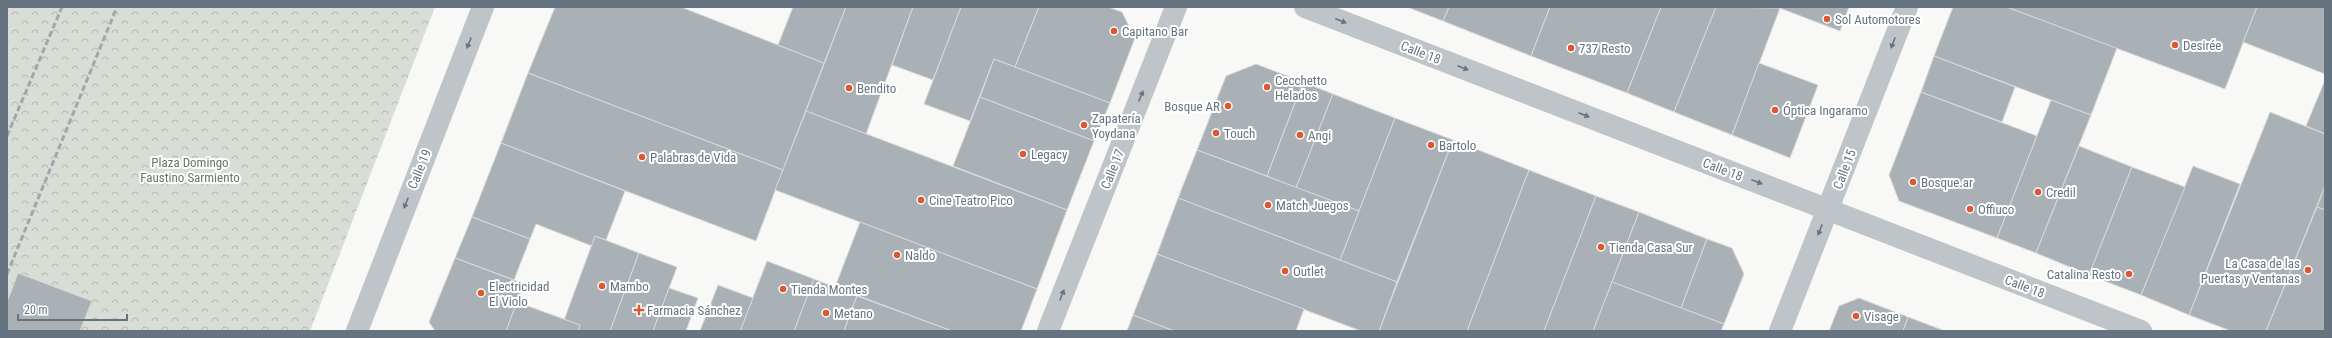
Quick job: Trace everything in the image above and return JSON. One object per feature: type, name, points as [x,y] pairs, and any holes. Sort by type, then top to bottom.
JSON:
[{"type":"street","name":"Calle 19","points":[[357,331],[483,7]]},
{"type":"street","name":"Calle 17","points":[[1048,331],[1176,7]]},
{"type":"street","name":"Calle 18","points":[[1305,7],[2141,331]]},
{"type":"street","name":"Calle 15","points":[[1780,331],[1907,7]]},
{"type":"green space","name":"Plaza Domingo Faustino Sarmiento","points":[[7,7],[435,7],[310,331],[7,331]]},
{"type":"building","points":[[555,7],[681,7],[824,63],[783,170],[528,73]]},
{"type":"building","points":[[793,7],[846,7],[824,63],[778,45]]},
{"type":"building","name":"Bendito","points":[[846,7],[913,7],[866,134],[806,111]]},
{"type":"building","points":[[913,7],[961,7],[933,80],[892,65]]},
{"type":"building","points":[[961,7],[1039,7],[1015,67],[994,59],[970,121],[924,104]]},
{"type":"building","points":[[1039,7],[1108,7],[1122,12],[1135,38],[1110,103],[1015,67]]},
{"type":"building","points":[[1407,7],[1449,7],[1443,21]]},
{"type":"building","points":[[1449,7],[1550,7],[1531,56],[1443,21]]},
{"type":"building","points":[[1550,7],[1661,7],[1627,93],[1531,56]]},
{"type":"building","points":[[1661,7],[1716,7],[1674,112],[1627,93]]},
{"type":"building","points":[[1716,7],[1780,8],[1732,135],[1674,112]]},
{"type":"building","name":"Sol Automotores","points":[[1777,7],[1849,7],[1840,31]]},
{"type":"building","points":[[1953,7],[2007,7],[2117,48],[2091,115],[1934,56]]},
{"type":"building","name":"Desirée","points":[[2007,7],[2257,7],[2225,89]]},
{"type":"building","points":[[2257,7],[2325,7],[2325,74],[2243,42]]},
{"type":"building","points":[[1934,56],[2015,87],[2002,122],[1921,92]]},
{"type":"building","points":[[994,59],[1110,103],[1094,141],[980,97]]},
{"type":"building","name":"Óptica Ingaramo","points":[[1759,63],[1818,85],[1790,158],[1732,135]]},
{"type":"building","points":[[1256,64],[1303,82],[1267,176],[1197,150],[1226,76]]},
{"type":"building","name":"Palabras de Vida","points":[[528,73],[783,170],[756,241],[501,143]]},
{"type":"building","points":[[2325,80],[2325,134],[2306,126]]},
{"type":"building","name":"Angi","points":[[1303,82],[1333,94],[1296,188],[1267,176]]},
{"type":"building","points":[[1921,92],[2037,136],[1997,238],[1899,201],[1889,175]]},
{"type":"building","points":[[1333,94],[1395,118],[1359,211],[1296,188]]},
{"type":"building","name":"Legacy","points":[[980,97],[1094,141],[1067,210],[953,166]]},
{"type":"building","name":"Credil","points":[[2051,100],[2091,115],[2036,253],[1997,238]]},
{"type":"building","name":"Cine Teatro Pico","points":[[806,111],[1067,210],[1037,289],[775,190]]},
{"type":"building","points":[[2270,112],[2325,134],[2325,186],[2266,331],[2231,331],[2189,315]]},
{"type":"building","points":[[1395,118],[1453,140],[1397,282],[1340,260]]},
{"type":"building","points":[[1453,140],[1529,170],[1467,331],[1379,331]]},
{"type":"building","points":[[501,143],[625,191],[606,240],[595,236],[592,246],[536,224],[530,239],[472,217]]},
{"type":"building","points":[[2079,146],[2132,167],[2089,275],[2036,253]]},
{"type":"building","name":"Match Juegos","points":[[1197,150],[1359,211],[1340,260],[1178,198]]},
{"type":"building","points":[[2193,166],[2240,184],[2189,315],[2141,295]]},
{"type":"building","points":[[2132,167],[2185,187],[2141,295],[2089,275]]},
{"type":"building","points":[[1529,170],[1596,196],[1544,331],[1467,331]]},
{"type":"building","points":[[2325,186],[2325,210],[2317,207]]},
{"type":"building","name":"Tienda Casa Sur","points":[[1596,196],[1639,212],[1593,331],[1544,331]]},
{"type":"building","name":"Outlet","points":[[1178,198],[1397,282],[1379,331],[1361,331],[1157,254]]},
{"type":"building","name":"La Casa de las Puertas y Ventanas","points":[[2317,207],[2325,210],[2325,331],[2266,331]]},
{"type":"building","points":[[1639,212],[1707,239],[1681,308],[1612,282]]},
{"type":"building","points":[[472,217],[530,239],[514,280],[455,258]]},
{"type":"building","name":"Naldo","points":[[860,222],[1037,289],[1021,331],[952,331],[835,287]]},
{"type":"building","name":"Mambo","points":[[595,236],[639,253],[610,331],[578,331],[580,325],[564,320]]},
{"type":"building","points":[[1707,239],[1732,248],[1744,274],[1724,324],[1681,308]]},
{"type":"building","name":"Farmacia Sánchez","points":[[639,253],[677,267],[653,331],[610,331]]},
{"type":"building","points":[[1157,254],[1304,309],[1296,331],[1174,331],[1133,315]]},
{"type":"building","name":"Electricidad El Violo","points":[[455,258],[524,284],[506,331],[435,331],[429,322]]},
{"type":"building","name":"Tienda Montes","points":[[767,261],[814,279],[794,331],[740,331]]},
{"type":"building","points":[[18,273],[92,301],[80,331],[7,331],[7,302]]},
{"type":"building","name":"Metano","points":[[814,279],[857,296],[844,331],[794,331]]},
{"type":"building","points":[[1612,282],[1724,324],[1721,331],[1593,331]]},
{"type":"building","points":[[718,285],[753,298],[740,331],[700,331]]},
{"type":"building","points":[[669,288],[698,298],[686,331],[653,331]]},
{"type":"building","points":[[857,296],[952,331],[844,331]]},
{"type":"building","points":[[1859,298],[1908,317],[1903,331],[1829,331],[1839,306]]},
{"type":"building","points":[[517,302],[580,325],[578,331],[506,331]]},
{"type":"building","points":[[1133,315],[1174,331],[1127,331]]},
{"type":"building","points":[[1908,317],[1945,331],[1903,331]]},
{"type":"railway","points":[[7,136],[62,7]]},
{"type":"railway","points":[[7,274],[117,7]]},
{"type":"place","name":"Sol Automotores","points":[[1827,19]]},
{"type":"place","name":"Capitano Bar","points":[[1114,31]]},
{"type":"place","name":"Desirée","points":[[2175,45]]},
{"type":"place","name":"737 Resto","points":[[1571,48]]},
{"type":"place","name":"Cecchetto Helados","points":[[1267,87]]},
{"type":"place","name":"Bendito","points":[[849,88]]},
{"type":"place","name":"Bosque AR","points":[[1228,106]]},
{"type":"place","name":"Óptica Ingaramo","points":[[1775,110]]},
{"type":"place","name":"Zapatería Yoydana","points":[[1084,125]]},
{"type":"place","name":"Touch","points":[[1216,133]]},
{"type":"place","name":"Angi","points":[[1300,135]]},
{"type":"place","name":"Bartolo","points":[[1431,145]]},
{"type":"place","name":"Legacy","points":[[1023,154]]},
{"type":"place","name":"Palabras de Vida","points":[[642,157]]},
{"type":"place","name":"Bosque.ar","points":[[1913,182]]},
{"type":"place","name":"Credil","points":[[2038,192]]},
{"type":"place","name":"Cine Teatro Pico","points":[[921,200]]},
{"type":"place","name":"Match Juegos","points":[[1268,205]]},
{"type":"place","name":"Offiuco","points":[[1970,209]]},
{"type":"place","name":"Tienda Casa Sur","points":[[1601,247]]},
{"type":"place","name":"Naldo","points":[[897,255]]},
{"type":"place","name":"La Casa de las Puertas y Ventanas","points":[[2308,270]]},
{"type":"place","name":"Outlet","points":[[1285,271]]},
{"type":"place","name":"Catalina Resto","points":[[2129,274]]},
{"type":"place","name":"Mambo","points":[[602,286]]},
{"type":"place","name":"Tienda Montes","points":[[783,289]]},
{"type":"place","name":"Electricidad El Violo","points":[[481,293]]},
{"type":"place","name":"Farmacia Sánchez","points":[[639,310]]},
{"type":"place","name":"Metano","points":[[826,313]]},
{"type":"place","name":"Visage","points":[[1856,316]]}]
